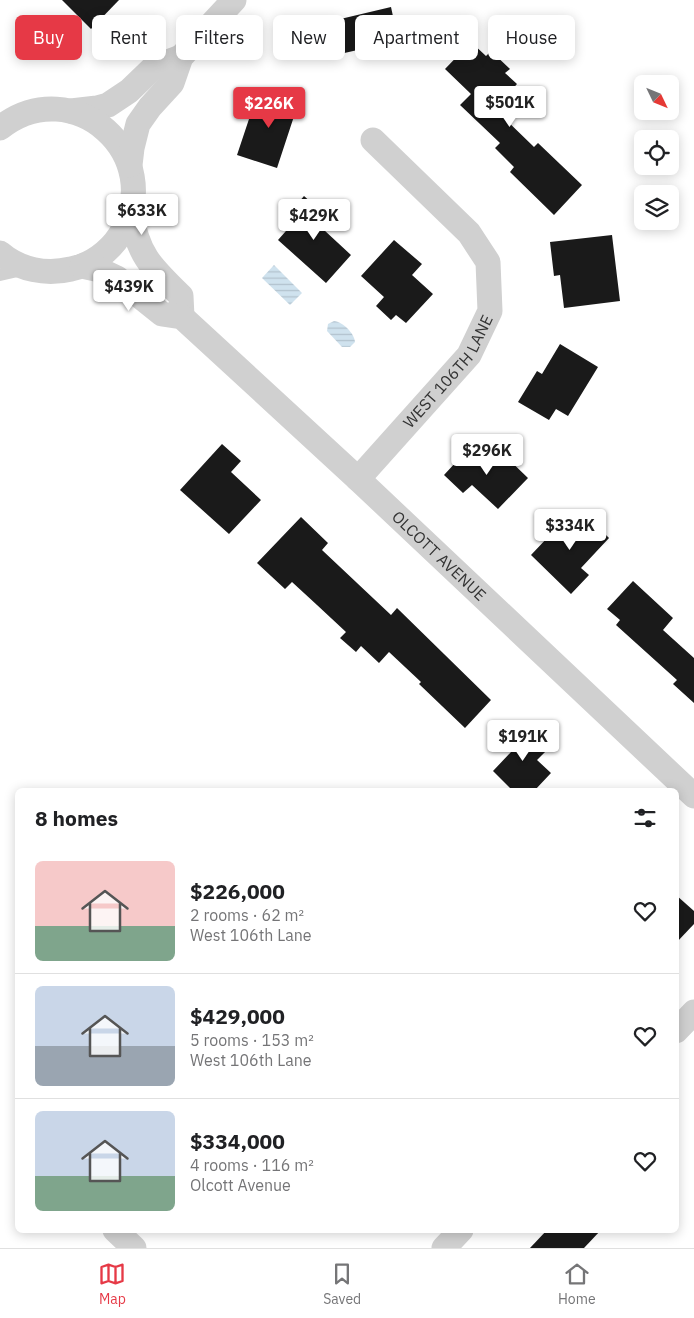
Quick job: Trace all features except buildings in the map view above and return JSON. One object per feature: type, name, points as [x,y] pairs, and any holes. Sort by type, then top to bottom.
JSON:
[{"type":"street","points":[[220,15],[234,0]]},
{"type":"street","points":[[71,111],[97,108],[108,104],[129,91],[154,67],[176,59]]},
{"type":"street","points":[[180,60],[172,83],[150,107],[138,124],[133,141],[130,165],[133,189],[131,212],[135,234],[142,252],[154,269],[181,296],[182,317]]},
{"type":"street","points":[[0,128],[12,113],[58,109],[71,111],[90,118],[110,133],[130,165]]},
{"type":"street","name":"WEST 106TH LANE","points":[[358,479],[468,355],[490,312],[488,262],[469,233],[373,140]]},
{"type":"street","points":[[0,253],[28,269],[51,272],[82,266],[100,257],[109,249],[123,230],[131,212]]},
{"type":"street","name":"OLCOTT AVENUE","points":[[82,266],[100,270],[117,278],[162,314],[182,317],[358,479],[694,796]]},
{"type":"street","points":[[679,1028],[694,1012]]},
{"type":"street","points":[[118,1233],[134,1248]]},
{"type":"street","points":[[444,1248],[458,1233]]},
{"type":"lane","points":[[0,275],[28,269]]},
{"type":"water","points":[[274,265],[302,293],[290,305],[262,278]]},
{"type":"water","points":[[334,321],[344,326],[353,335],[355,342],[350,347],[342,347],[327,331],[328,324]]}]
